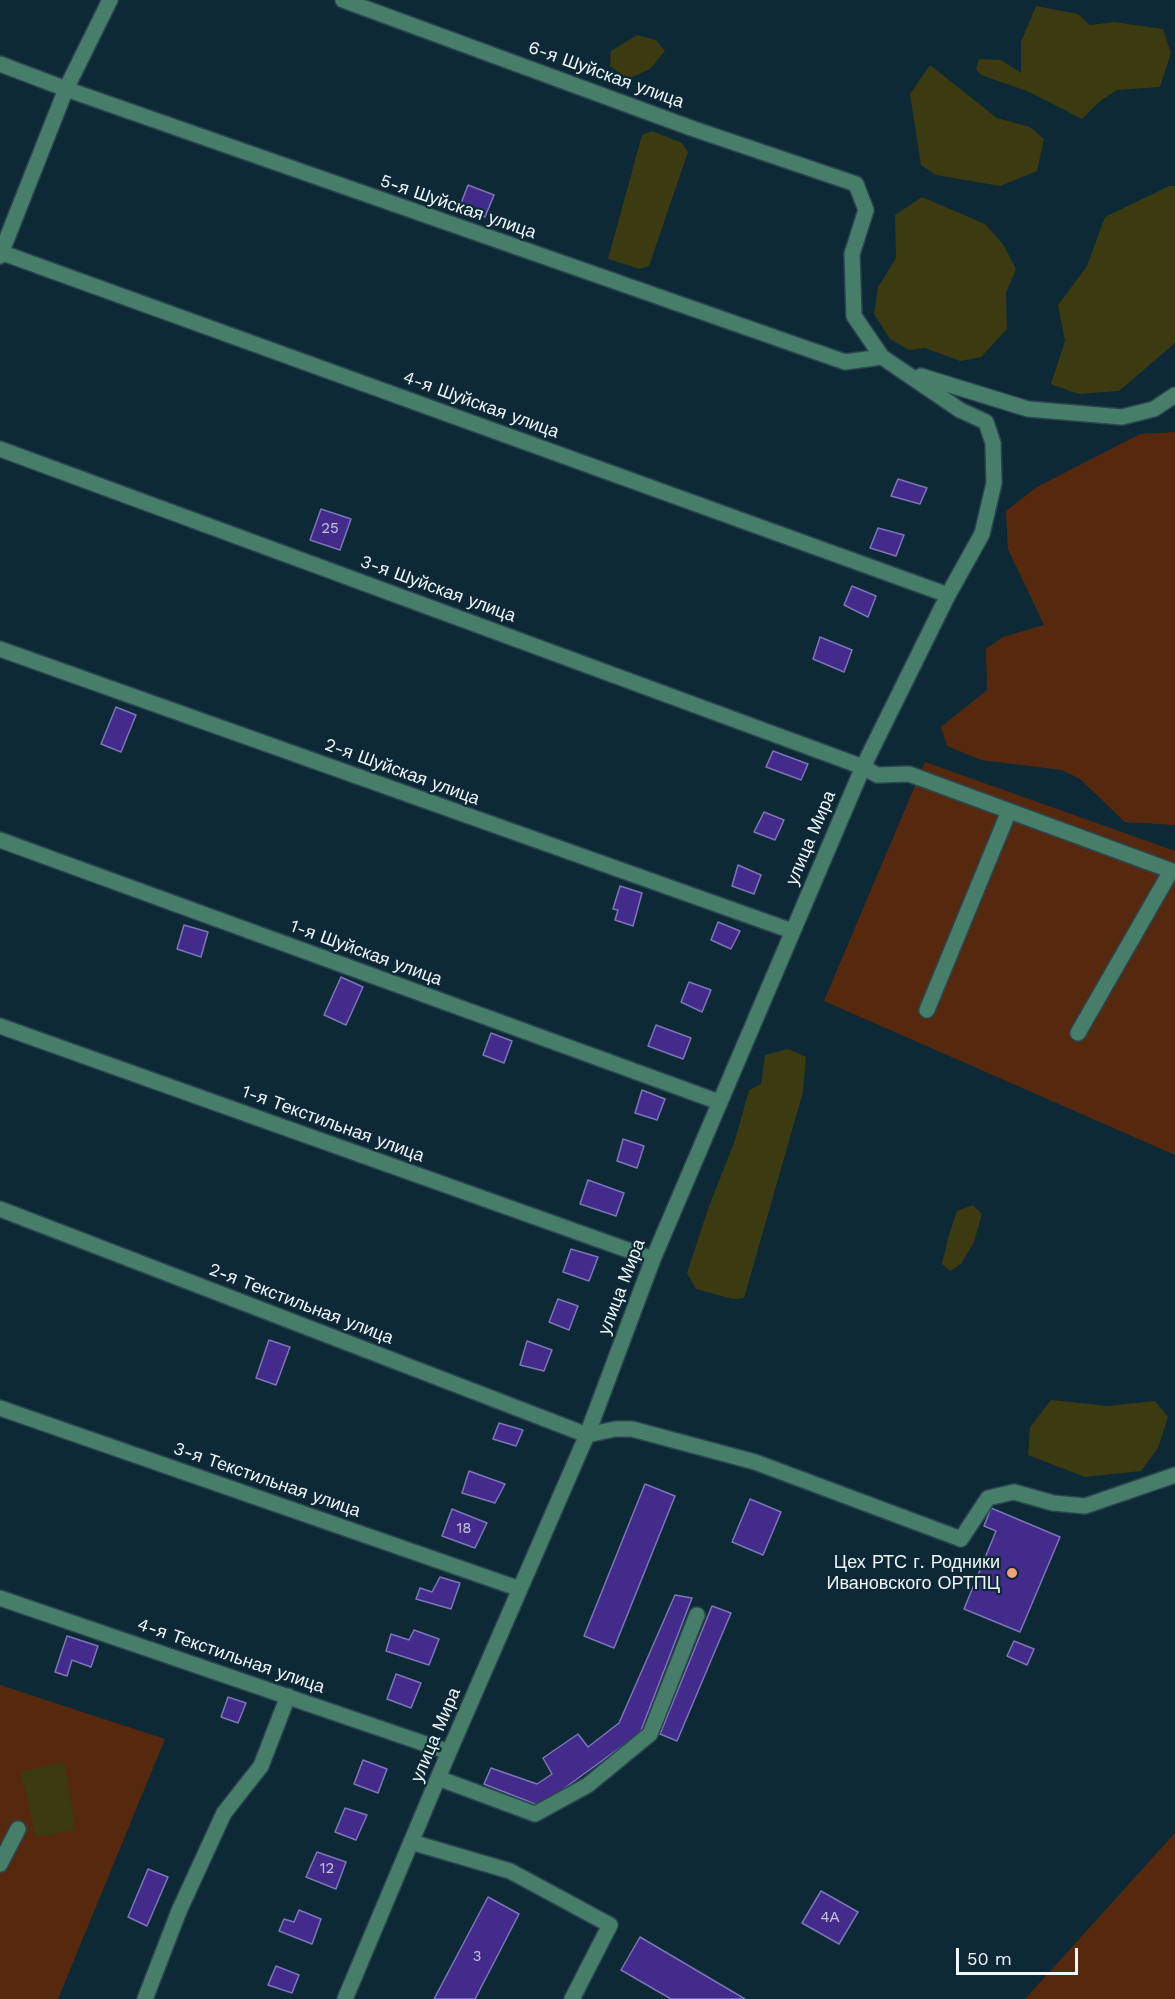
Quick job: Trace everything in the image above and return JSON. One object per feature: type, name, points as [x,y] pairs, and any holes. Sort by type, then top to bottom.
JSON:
[{"type":"street","points":[[1,253],[66,90],[110,0]]},
{"type":"street","name":"6-я Шуйская улица","points":[[343,0],[680,124],[856,184],[866,210],[852,254],[854,316],[882,357]]},
{"type":"street","name":"5-я Шуйская улица","points":[[0,64],[66,90],[845,362],[882,357]]},
{"type":"street","name":"4-я Шуйская улица","points":[[1,253],[948,595]]},
{"type":"street","points":[[882,357],[903,370],[1028,409],[1122,417],[1154,409],[1175,395]]},
{"type":"street","name":"улица Мира","points":[[345,1999],[449,1752],[588,1435],[653,1259],[863,767],[948,595],[981,534],[994,483],[993,442],[986,422],[960,410],[903,370]]},
{"type":"street","name":"3-я Шуйская улица","points":[[0,449],[863,767],[877,775],[909,774],[1173,872]]},
{"type":"street","name":"2-я Шуйская улица","points":[[0,650],[792,931]]},
{"type":"street","points":[[927,1010],[1009,811]]},
{"type":"street","name":"1-я Шуйская улица","points":[[0,840],[719,1102]]},
{"type":"street","points":[[1078,1033],[1173,872]]},
{"type":"street","name":"1-я Текстильная улица","points":[[0,1026],[653,1259]]},
{"type":"street","name":"2-я Текстильная улица","points":[[0,1209],[588,1435]]},
{"type":"street","name":"3-я Текстильная улица","points":[[0,1408],[520,1589]]},
{"type":"street","points":[[588,1435],[615,1429],[632,1429],[755,1462],[961,1539],[988,1498],[1014,1492],[1053,1503],[1085,1506],[1175,1475]]},
{"type":"street","name":"4-я Текстильная улица","points":[[0,1598],[449,1752]]},
{"type":"street","points":[[438,1778],[535,1814],[588,1785],[650,1734],[697,1615]]},
{"type":"street","points":[[145,1999],[179,1911],[224,1814],[261,1766],[288,1696]]},
{"type":"street","points":[[0,1864],[18,1829]]},
{"type":"street","points":[[411,1842],[510,1871],[610,1925],[572,1999]]},
{"type":"shaded area","points":[[1036,6],[1078,14],[1090,25],[1114,22],[1163,29],[1171,53],[1160,87],[1117,90],[1099,102],[1082,119],[1027,91],[981,75],[976,69],[979,59],[1001,60],[1021,73],[1021,42]]},
{"type":"shaded area","points":[[637,35],[656,40],[665,51],[650,69],[628,79],[610,66],[611,51]]},
{"type":"shaded area","points":[[930,65],[997,118],[1030,127],[1044,139],[1037,171],[1000,186],[936,175],[921,165],[910,94]]},
{"type":"shaded area","points":[[652,131],[682,143],[688,152],[649,266],[640,269],[608,259],[642,135]]},
{"type":"shaded area","points":[[1169,186],[1175,186],[1175,343],[1119,391],[1078,394],[1051,384],[1065,341],[1058,305],[1087,266],[1105,217]]},
{"type":"shaded area","points":[[922,197],[985,224],[1003,244],[1016,269],[1006,293],[1007,329],[981,357],[960,361],[925,348],[909,350],[890,339],[874,314],[878,287],[896,258],[895,215]]},
{"type":"shaded area","points":[[1175,432],[1175,825],[1125,822],[1080,779],[1062,770],[981,760],[947,746],[941,727],[987,690],[986,649],[1003,637],[1044,625],[1008,549],[1006,511],[1037,487],[1140,434]]},
{"type":"shaded area","points":[[925,762],[1175,851],[1175,1155],[824,1001]]},
{"type":"shaded area","points":[[788,1049],[806,1057],[803,1092],[744,1298],[733,1299],[696,1289],[687,1273],[708,1209],[735,1140],[749,1090],[761,1084],[765,1055]]},
{"type":"shaded area","points":[[973,1205],[982,1214],[974,1242],[961,1264],[950,1271],[942,1264],[957,1211]]},
{"type":"shaded area","points":[[1051,1400],[1108,1406],[1155,1401],[1168,1417],[1158,1448],[1141,1471],[1085,1477],[1028,1455],[1030,1427]]},
{"type":"shaded area","points":[[0,1685],[165,1739],[58,1999],[0,1999]]},
{"type":"shaded area","points":[[64,1762],[76,1830],[36,1837],[21,1772]]},
{"type":"shaded area","points":[[1175,1833],[1175,1999],[1025,1999]]},
{"type":"building","points":[[468,185],[494,195],[485,217],[460,206]]},
{"type":"building","points":[[898,479],[927,488],[920,504],[891,496]]},
{"type":"building","points":[[321,509],[351,519],[340,550],[310,540]]},
{"type":"building","points":[[878,528],[904,535],[896,556],[870,548]]},
{"type":"building","points":[[852,586],[876,596],[868,617],[844,605]]},
{"type":"building","points":[[820,637],[852,650],[844,672],[813,659]]},
{"type":"building","points":[[116,707],[136,715],[121,752],[101,744]]},
{"type":"building","points":[[773,751],[808,764],[801,780],[766,767]]},
{"type":"building","points":[[764,812],[784,820],[775,840],[754,832]]},
{"type":"building","points":[[738,865],[761,875],[754,894],[732,886]]},
{"type":"building","points":[[620,886],[642,893],[633,926],[615,920],[618,910],[613,909]]},
{"type":"building","points":[[718,922],[740,931],[731,949],[711,940]]},
{"type":"building","points":[[184,925],[208,932],[201,957],[177,949]]},
{"type":"building","points":[[341,977],[363,987],[346,1025],[324,1015]]},
{"type":"building","points":[[689,982],[711,990],[702,1012],[681,1002]]},
{"type":"building","points":[[656,1025],[691,1038],[683,1059],[648,1046]]},
{"type":"building","points":[[491,1033],[512,1041],[504,1063],[483,1055]]},
{"type":"building","points":[[642,1090],[665,1099],[657,1120],[635,1113]]},
{"type":"building","points":[[623,1139],[644,1146],[637,1168],[617,1161]]},
{"type":"building","points":[[588,1180],[624,1193],[616,1216],[580,1204]]},
{"type":"building","points":[[571,1249],[598,1257],[589,1281],[563,1272]]},
{"type":"building","points":[[558,1299],[578,1306],[569,1330],[549,1322]]},
{"type":"building","points":[[269,1340],[290,1347],[276,1385],[256,1378]]},
{"type":"building","points":[[527,1341],[552,1350],[544,1371],[520,1365]]},
{"type":"building","points":[[499,1423],[523,1430],[516,1446],[493,1439]]},
{"type":"building","points":[[469,1471],[505,1484],[495,1503],[462,1493]]},
{"type":"building","points":[[645,1484],[675,1496],[614,1648],[584,1636]]},
{"type":"building","points":[[750,1499],[781,1512],[763,1555],[732,1542]]},
{"type":"building","name":"Цех РТС г. Родники Ивановского ОРТПЦ","points":[[991,1508],[1060,1537],[1020,1632],[964,1609],[996,1531],[984,1526]]},
{"type":"building","points":[[452,1509],[487,1523],[475,1548],[442,1536]]},
{"type":"building","points":[[440,1577],[460,1583],[451,1609],[416,1599],[420,1588],[432,1592]]},
{"type":"building","points":[[675,1595],[692,1598],[640,1733],[540,1806],[484,1784],[491,1768],[537,1784],[552,1774],[543,1758],[578,1734],[588,1747],[619,1723]]},
{"type":"building","points":[[712,1606],[731,1613],[677,1741],[660,1734]]},
{"type":"building","points":[[414,1630],[439,1639],[429,1665],[386,1651],[391,1634],[409,1640]]},
{"type":"building","points":[[67,1636],[98,1646],[91,1667],[72,1660],[67,1676],[55,1672]]},
{"type":"building","points":[[1014,1641],[1034,1649],[1027,1665],[1007,1656]]},
{"type":"building","points":[[396,1674],[421,1683],[411,1708],[387,1699]]},
{"type":"building","points":[[228,1697],[246,1703],[238,1723],[221,1717]]},
{"type":"building","points":[[363,1760],[387,1769],[378,1793],[354,1784]]},
{"type":"building","points":[[345,1808],[367,1815],[356,1840],[335,1832]]},
{"type":"building","points":[[317,1852],[346,1862],[336,1889],[306,1877]]},
{"type":"building","points":[[148,1869],[168,1877],[147,1926],[128,1917]]},
{"type":"building","points":[[821,1891],[858,1912],[839,1944],[802,1923]]},
{"type":"building","points":[[488,1897],[519,1914],[475,1999],[434,1999]]},
{"type":"building","points":[[299,1910],[321,1919],[312,1944],[279,1931],[284,1919],[294,1922]]},
{"type":"building","points":[[640,1937],[745,1999],[671,1999],[621,1970]]},
{"type":"building","points":[[276,1966],[299,1975],[292,1993],[268,1985]]},
{"type":"place","name":"Цех РТС г. Родники Ивановского ОРТПЦ","points":[[1012,1573]]}]
